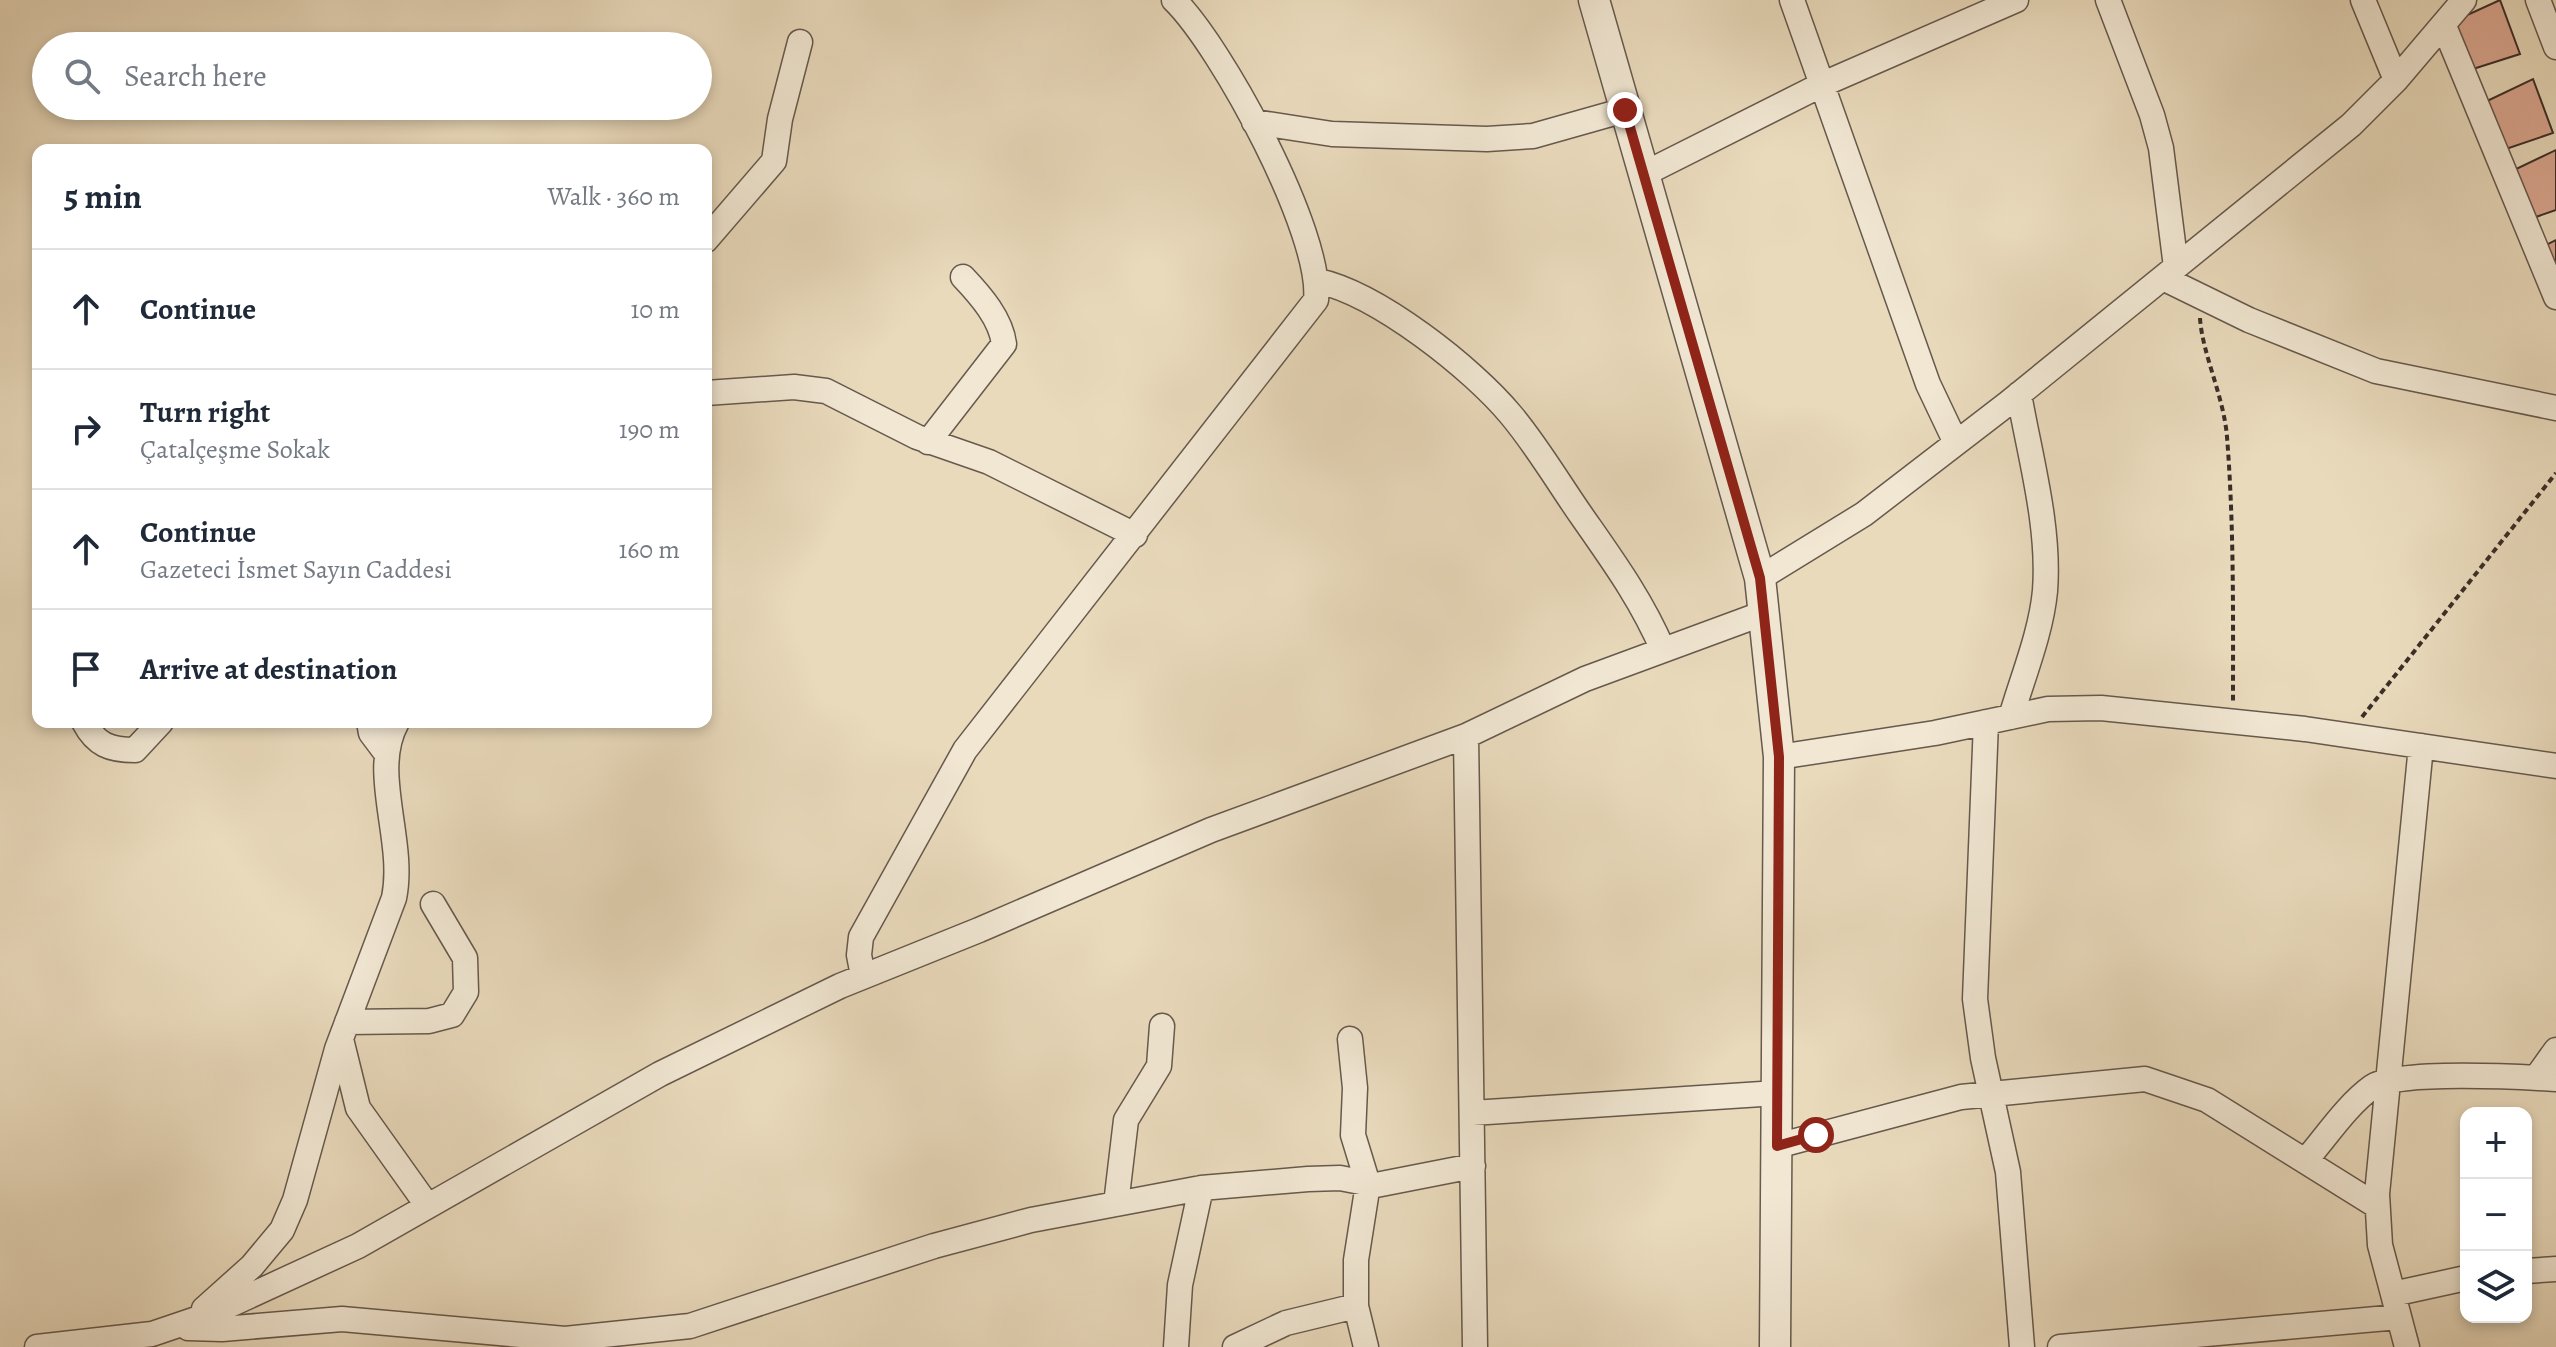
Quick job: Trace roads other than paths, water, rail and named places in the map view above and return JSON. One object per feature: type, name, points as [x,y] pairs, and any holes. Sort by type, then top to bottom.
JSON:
[{"type":"street","points":[[863,976],[859,955],[861,937],[965,750],[1316,300],[1318,281],[1294,205],[1254,122],[1208,44],[1174,0]]},
{"type":"street","points":[[1594,0],[1760,578],[1779,757],[1775,1347]]},
{"type":"street","points":[[1792,0],[1928,384],[1956,443]]},
{"type":"street","points":[[1644,174],[1821,85],[2016,0]]},
{"type":"street","points":[[2108,0],[2152,115],[2161,148],[2170,272],[2199,295],[2249,320],[2376,371],[2556,408]]},
{"type":"street","points":[[2363,0],[2396,80]]},
{"type":"street","points":[[1760,578],[1864,514],[2019,394],[2351,125],[2396,80],[2464,0]]},
{"type":"street","points":[[2538,0],[2556,47]]},
{"type":"street","points":[[2444,26],[2556,297]]},
{"type":"street","points":[[712,233],[774,161],[780,119],[800,42]]},
{"type":"street","points":[[1254,122],[1332,134],[1487,139],[1533,136],[1625,110]]},
{"type":"street","points":[[928,442],[1004,344],[1002,330],[979,293],[963,277]]},
{"type":"street","points":[[1318,281],[1346,287],[1383,309],[1435,346],[1510,414],[1643,605],[1663,650]]},
{"type":"street","points":[[712,393],[794,387],[826,391],[928,442],[989,462],[1135,535]]},
{"type":"street","points":[[2011,717],[2041,615],[2045,590],[2038,504],[2019,394]]},
{"type":"street","points":[[37,1347],[119,1343],[179,1327],[270,1289],[358,1246],[750,1026],[1211,830],[1466,736],[1585,679],[1764,613]]},
{"type":"street","points":[[1779,757],[2048,709],[2101,708],[2348,735],[2556,766]]},
{"type":"street","points":[[1986,722],[1975,999],[1983,1058],[2008,1172],[2022,1347]]},
{"type":"street","points":[[89,728],[102,745],[114,750],[135,750],[155,728]]},
{"type":"street","points":[[370,728],[386,753]]},
{"type":"street","points":[[179,1327],[252,1266],[282,1230],[295,1200],[344,1031],[386,924],[399,875],[386,753],[387,740],[394,728]]},
{"type":"street","points":[[1466,736],[1475,1347]]},
{"type":"street","points":[[2407,1347],[2380,1245],[2377,1206],[2421,746]]},
{"type":"street","points":[[344,1031],[429,1021],[452,1015],[466,992],[465,958],[433,904]]},
{"type":"street","points":[[1116,1204],[1126,1120],[1159,1066],[1162,1026]]},
{"type":"street","points":[[344,1031],[358,1108],[427,1205]]},
{"type":"street","points":[[1350,1039],[1355,1088],[1353,1135],[1368,1184],[1356,1260],[1356,1306],[1366,1347]]},
{"type":"street","points":[[2306,1160],[2372,1086],[2390,1080],[2546,1079],[2556,1050]]},
{"type":"street","points":[[1777,1146],[1961,1097],[2145,1079],[2207,1100],[2377,1206]]},
{"type":"street","points":[[1472,1113],[1777,1093]]},
{"type":"street","points":[[179,1327],[222,1329],[342,1319],[565,1339],[662,1330],[690,1326],[934,1246],[1031,1220],[1201,1188],[1340,1178],[1368,1184],[1415,1179],[1473,1166]]},
{"type":"street","points":[[1182,1345],[1180,1285],[1201,1188]]},
{"type":"street","points":[[2532,1271],[2556,1269]]},
{"type":"street","points":[[2060,1347],[2396,1305],[2460,1280]]},
{"type":"street","points":[[1235,1347],[1286,1323],[1356,1306]]}]
